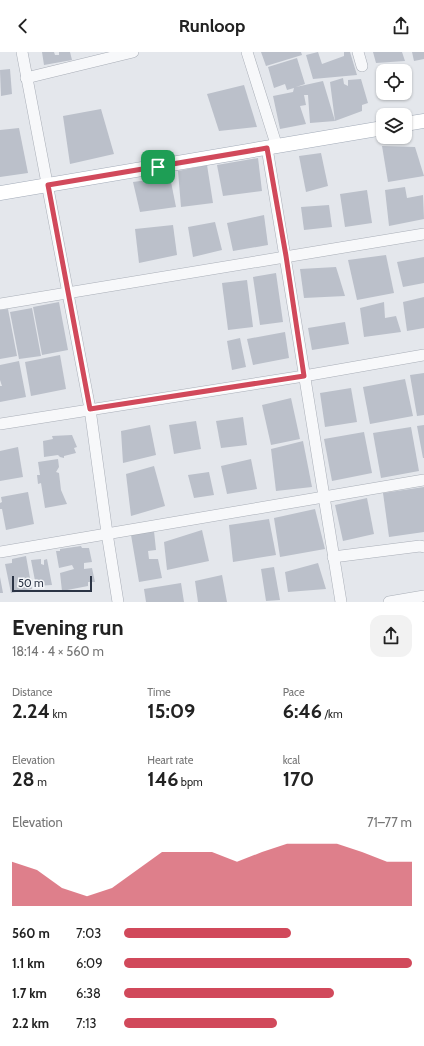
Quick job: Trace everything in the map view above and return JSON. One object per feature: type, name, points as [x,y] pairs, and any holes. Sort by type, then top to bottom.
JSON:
[{"type":"main road","points":[[412,123],[424,121]]},
{"type":"main road","points":[[0,193],[376,129]]},
{"type":"street","points":[[22,52],[90,409],[118,602]]},
{"type":"street","points":[[26,78],[133,52]]},
{"type":"street","points":[[247,52],[272,148],[304,376],[341,602]]},
{"type":"street","points":[[358,52],[362,66]]},
{"type":"street","points":[[0,304],[424,234]]},
{"type":"street","points":[[0,424],[304,376],[424,355]]},
{"type":"street","points":[[0,552],[424,480]]},
{"type":"street","points":[[334,557],[420,546],[424,547]]},
{"type":"street","points":[[389,602],[424,596]]},
{"type":"building","points":[[42,52],[54,52],[55,55],[59,55],[59,52],[70,52],[72,60],[44,65]]},
{"type":"building","points":[[261,52],[301,52],[302,55],[266,66]]},
{"type":"building","points":[[318,52],[322,64],[344,56],[344,52],[350,52],[357,75],[313,79],[306,55]]},
{"type":"building","points":[[373,52],[402,52],[405,61],[376,63]]},
{"type":"building","points":[[412,52],[424,52],[424,59],[414,61]]},
{"type":"building","points":[[297,58],[305,84],[296,87],[323,81],[335,121],[310,123],[308,95],[304,95],[306,105],[300,106],[306,124],[280,129],[273,96],[293,92],[294,88],[287,90],[285,84],[274,88],[268,67]]},
{"type":"building","points":[[10,69],[12,94],[1,96],[0,70]]},
{"type":"building","points":[[343,78],[344,84],[348,86],[348,80],[361,79],[368,103],[362,105],[362,111],[335,121],[330,82]]},
{"type":"building","points":[[244,85],[257,127],[219,131],[207,94]]},
{"type":"building","points":[[101,109],[114,154],[70,164],[63,116]]},
{"type":"building","points":[[19,128],[28,173],[0,177],[0,130]]},
{"type":"building","points":[[382,146],[415,147],[424,176],[388,182]]},
{"type":"building","points":[[321,153],[328,186],[306,192],[299,156]]},
{"type":"building","points":[[258,158],[262,191],[223,196],[217,165]]},
{"type":"building","points":[[207,165],[213,203],[181,207],[178,171]]},
{"type":"building","points":[[170,177],[176,207],[140,212],[133,182]]},
{"type":"building","points":[[405,187],[407,198],[423,195],[424,219],[389,226],[385,190]]},
{"type":"building","points":[[367,190],[372,223],[345,227],[340,194]]},
{"type":"building","points":[[329,205],[332,227],[304,230],[301,207]]},
{"type":"building","points":[[264,215],[268,245],[233,251],[227,223]]},
{"type":"building","points":[[215,222],[222,250],[193,257],[188,227]]},
{"type":"building","points":[[173,225],[177,255],[139,263],[135,229]]},
{"type":"building","points":[[386,255],[394,293],[357,300],[348,260]]},
{"type":"building","points":[[424,257],[424,283],[403,287],[397,262]]},
{"type":"building","points":[[336,267],[345,296],[304,298],[300,269]]},
{"type":"building","points":[[276,273],[283,322],[260,325],[253,277]]},
{"type":"building","points":[[247,280],[253,327],[228,330],[222,283]]},
{"type":"building","points":[[424,297],[424,328],[407,331],[403,302]]},
{"type":"building","points":[[59,302],[68,350],[42,355],[33,307]]},
{"type":"building","points":[[384,302],[385,318],[396,316],[401,332],[364,337],[360,308]]},
{"type":"building","points":[[32,308],[41,356],[19,359],[10,312]]},
{"type":"building","points":[[8,309],[17,356],[0,359],[0,310]]},
{"type":"building","points":[[345,322],[349,344],[312,350],[308,328]]},
{"type":"building","points":[[285,332],[289,358],[253,365],[247,339]]},
{"type":"building","points":[[240,338],[246,367],[232,370],[227,341]]},
{"type":"building","points":[[60,355],[66,389],[31,396],[25,362]]},
{"type":"building","points":[[19,361],[26,397],[0,402],[0,386],[2,386],[0,380],[0,365]]},
{"type":"building","points":[[424,373],[424,415],[417,416],[410,375]]},
{"type":"building","points":[[405,379],[413,416],[370,424],[363,387]]},
{"type":"building","points":[[351,388],[357,422],[325,427],[320,393]]},
{"type":"building","points":[[291,398],[300,439],[271,445],[262,405]]},
{"type":"building","points":[[243,417],[247,445],[221,448],[216,421]]},
{"type":"building","points":[[196,421],[201,449],[174,454],[169,425]]},
{"type":"building","points":[[150,425],[156,455],[123,463],[121,431]]},
{"type":"building","points":[[424,425],[424,458],[423,458],[417,426]]},
{"type":"building","points":[[411,427],[419,471],[381,478],[373,433]]},
{"type":"building","points":[[364,432],[372,473],[332,481],[324,439]]},
{"type":"building","points":[[72,435],[77,447],[74,448],[76,453],[64,456],[64,458],[58,455],[44,457],[43,441],[53,439],[52,436]]},
{"type":"building","points":[[303,441],[312,487],[276,491],[271,449]]},
{"type":"building","points":[[18,447],[23,477],[0,481],[0,451]]},
{"type":"building","points":[[58,459],[59,467],[56,472],[59,473],[61,490],[67,504],[45,508],[41,483],[38,484],[37,475],[40,475],[38,462]]},
{"type":"building","points":[[251,459],[257,489],[227,494],[221,466]]},
{"type":"building","points":[[154,466],[165,506],[131,516],[126,474]]},
{"type":"building","points":[[209,472],[214,495],[194,498],[188,475]]},
{"type":"building","points":[[424,487],[424,532],[389,537],[383,493]]},
{"type":"building","points":[[28,492],[34,524],[6,530],[2,509],[0,509],[0,503],[2,502],[1,497]]},
{"type":"building","points":[[367,498],[374,534],[343,541],[335,505]]},
{"type":"building","points":[[315,509],[325,549],[280,557],[274,518]]},
{"type":"building","points":[[269,519],[276,555],[233,562],[229,525]]},
{"type":"building","points":[[202,530],[209,561],[167,570],[164,542]]},
{"type":"building","points":[[154,531],[156,550],[148,551],[149,559],[158,559],[162,578],[139,582],[131,535]]},
{"type":"building","points":[[81,546],[82,548],[89,548],[92,562],[84,563],[84,569],[92,568],[95,582],[88,582],[88,586],[62,591],[60,573],[74,569],[72,565],[59,568],[56,551]]},
{"type":"building","points":[[26,556],[32,589],[11,593],[5,564],[12,563],[12,559]]},
{"type":"building","points":[[41,559],[41,564],[44,565],[44,560],[47,559],[52,585],[36,586],[31,560]]},
{"type":"building","points":[[318,563],[326,589],[288,592],[285,572]]},
{"type":"building","points":[[274,567],[280,600],[266,601],[261,569]]},
{"type":"building","points":[[222,575],[227,602],[198,602],[195,581]]},
{"type":"building","points":[[0,577],[3,593],[0,593]]},
{"type":"building","points":[[181,583],[184,602],[146,602],[144,589]]},
{"type":"route","points":[[267,148],[286,256],[304,376],[90,409],[48,185],[158,167],[267,148]]}]
